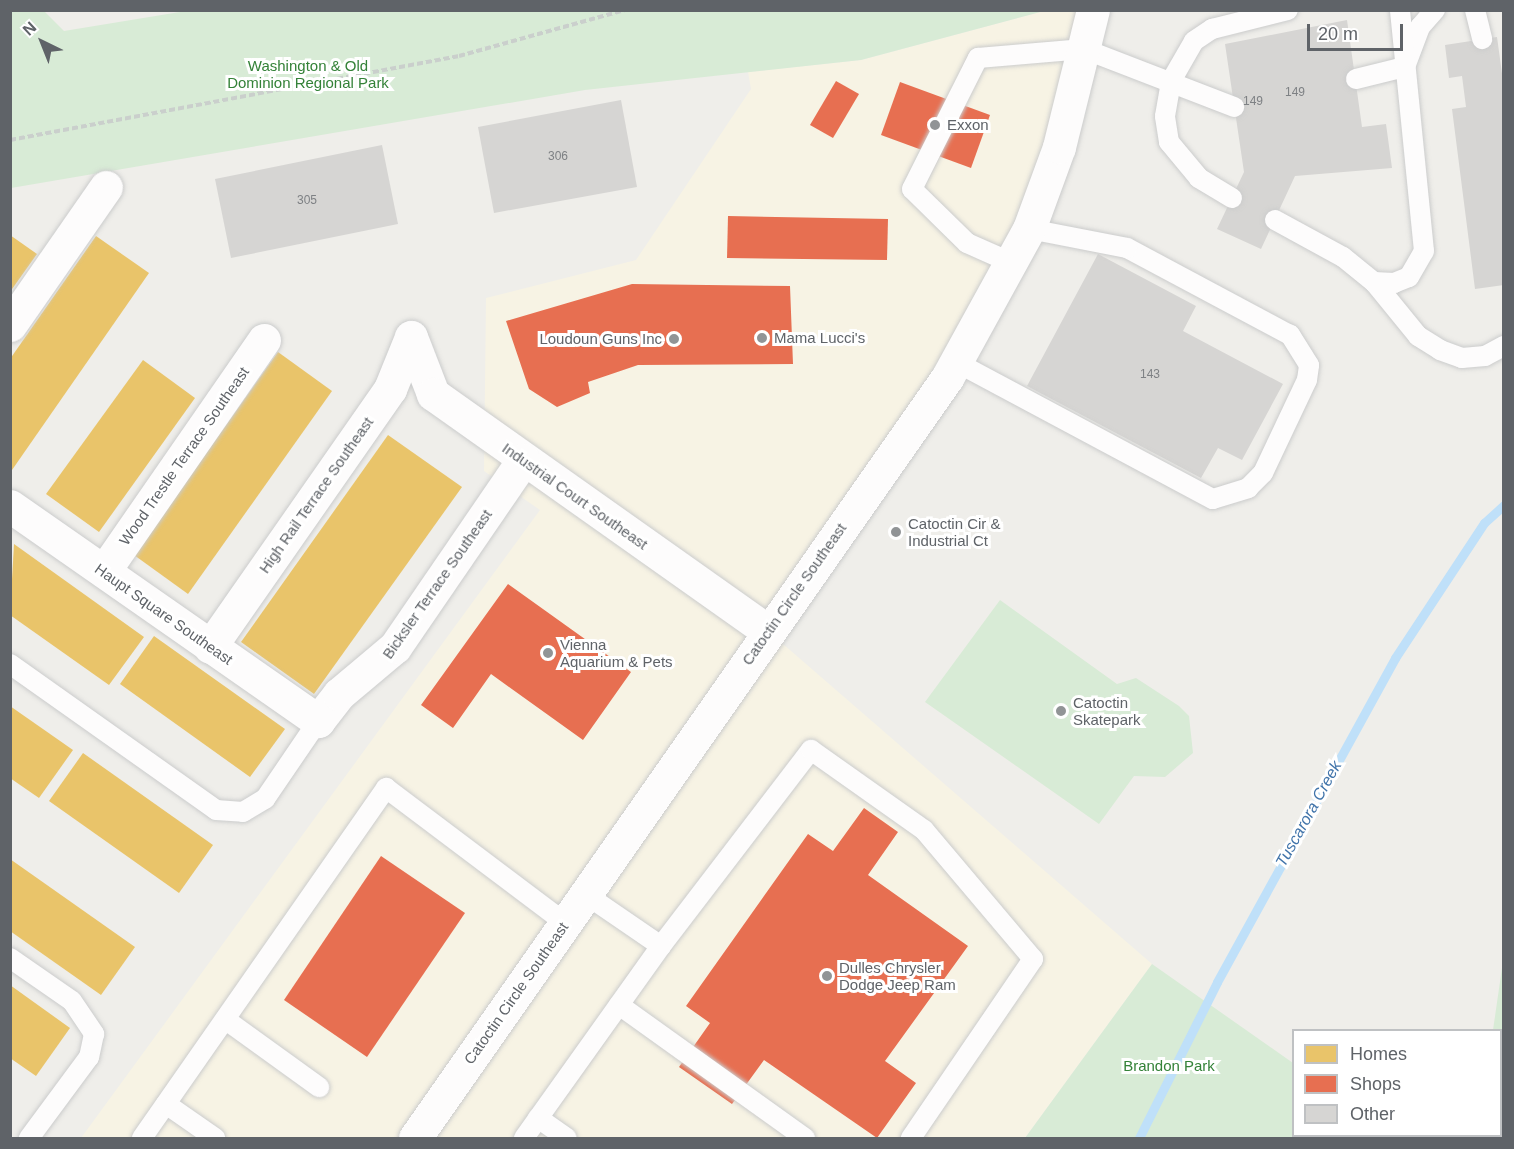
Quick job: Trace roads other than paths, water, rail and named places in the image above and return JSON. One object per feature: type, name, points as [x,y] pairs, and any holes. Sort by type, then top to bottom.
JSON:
[{"type":"street","name":"Catoctin Circle Southeast","points":[[415,1138],[956,362],[1029,229],[1084,49],[1093,10]]},
{"type":"street","points":[[10,325],[106,187]]},
{"type":"street","name":"Industrial Court Southeast","points":[[411,337],[433,394],[768,631]]},
{"type":"street","name":"High Rail Terrace Southeast","points":[[210,647],[390,389],[411,337]]},
{"type":"street","name":"Wood Trestle Terrace Southeast","points":[[104,571],[264,340]]},
{"type":"street","name":"Bicksler Terrace Southeast","points":[[318,721],[339,694],[389,656],[524,460]]},
{"type":"street","name":"Haupt Square Southeast","points":[[10,506],[318,721]]},
{"type":"lane","points":[[1232,198],[1200,178],[1169,142],[1165,117],[1171,81],[1194,41],[1212,29],[1288,10]]},
{"type":"lane","points":[[1374,282],[1394,284],[1409,277],[1424,251],[1400,10]]},
{"type":"lane","points":[[1405,67],[1420,27],[1435,10]]},
{"type":"lane","points":[[1475,10],[1482,39]]},
{"type":"lane","points":[[1012,263],[967,243],[912,189],[978,58],[1084,49],[1234,107]]},
{"type":"lane","points":[[1356,79],[1405,67]]},
{"type":"lane","points":[[1275,220],[1343,258],[1374,282],[1418,336],[1440,350],[1462,357],[1485,356],[1503,346]]},
{"type":"lane","points":[[956,362],[1213,499],[1248,488],[1263,473],[1306,380],[1309,365],[1290,335],[1127,248],[1029,229]]},
{"type":"lane","name":"Bicksler Terrace Southeast","points":[[10,664],[216,810],[243,812],[265,799],[318,721]]},
{"type":"lane","points":[[524,1138],[661,946],[811,750],[924,830],[1033,959],[911,1138]]},
{"type":"lane","points":[[142,1138],[386,788],[565,923]]},
{"type":"lane","points":[[585,894],[661,946]]},
{"type":"lane","points":[[10,958],[72,1001],[94,1034],[88,1057],[29,1138]]},
{"type":"lane","points":[[619,1005],[805,1138]]},
{"type":"lane","points":[[226,1020],[319,1087]]},
{"type":"lane","points":[[166,1104],[215,1138]]},
{"type":"lane","points":[[538,1118],[567,1138]]},
{"type":"waterway","name":"Tuscarora Creek","points":[[1139,1138],[1217,982],[1395,658],[1484,523],[1504,505]]},
{"type":"place","name":"Exxon","points":[[935,125]]},
{"type":"place","name":"Mama Lucci's","points":[[762,338]]},
{"type":"place","name":"Loudoun Guns Inc","points":[[674,339]]},
{"type":"place","name":"Catoctin Cir & Industrial Ct","points":[[896,532]]},
{"type":"place","name":"Vienna Aquarium & Pets","points":[[548,653]]},
{"type":"place","name":"Catoctin Skatepark","points":[[1061,711]]},
{"type":"place","name":"Dulles Chrysler Dodge Jeep Ram","points":[[827,976]]},
{"type":"park label","name":"Washington & Old Dominion Regional Park","points":[[308,74]]},
{"type":"park label","name":"Brandon Park","points":[[1169,1066]]}]
